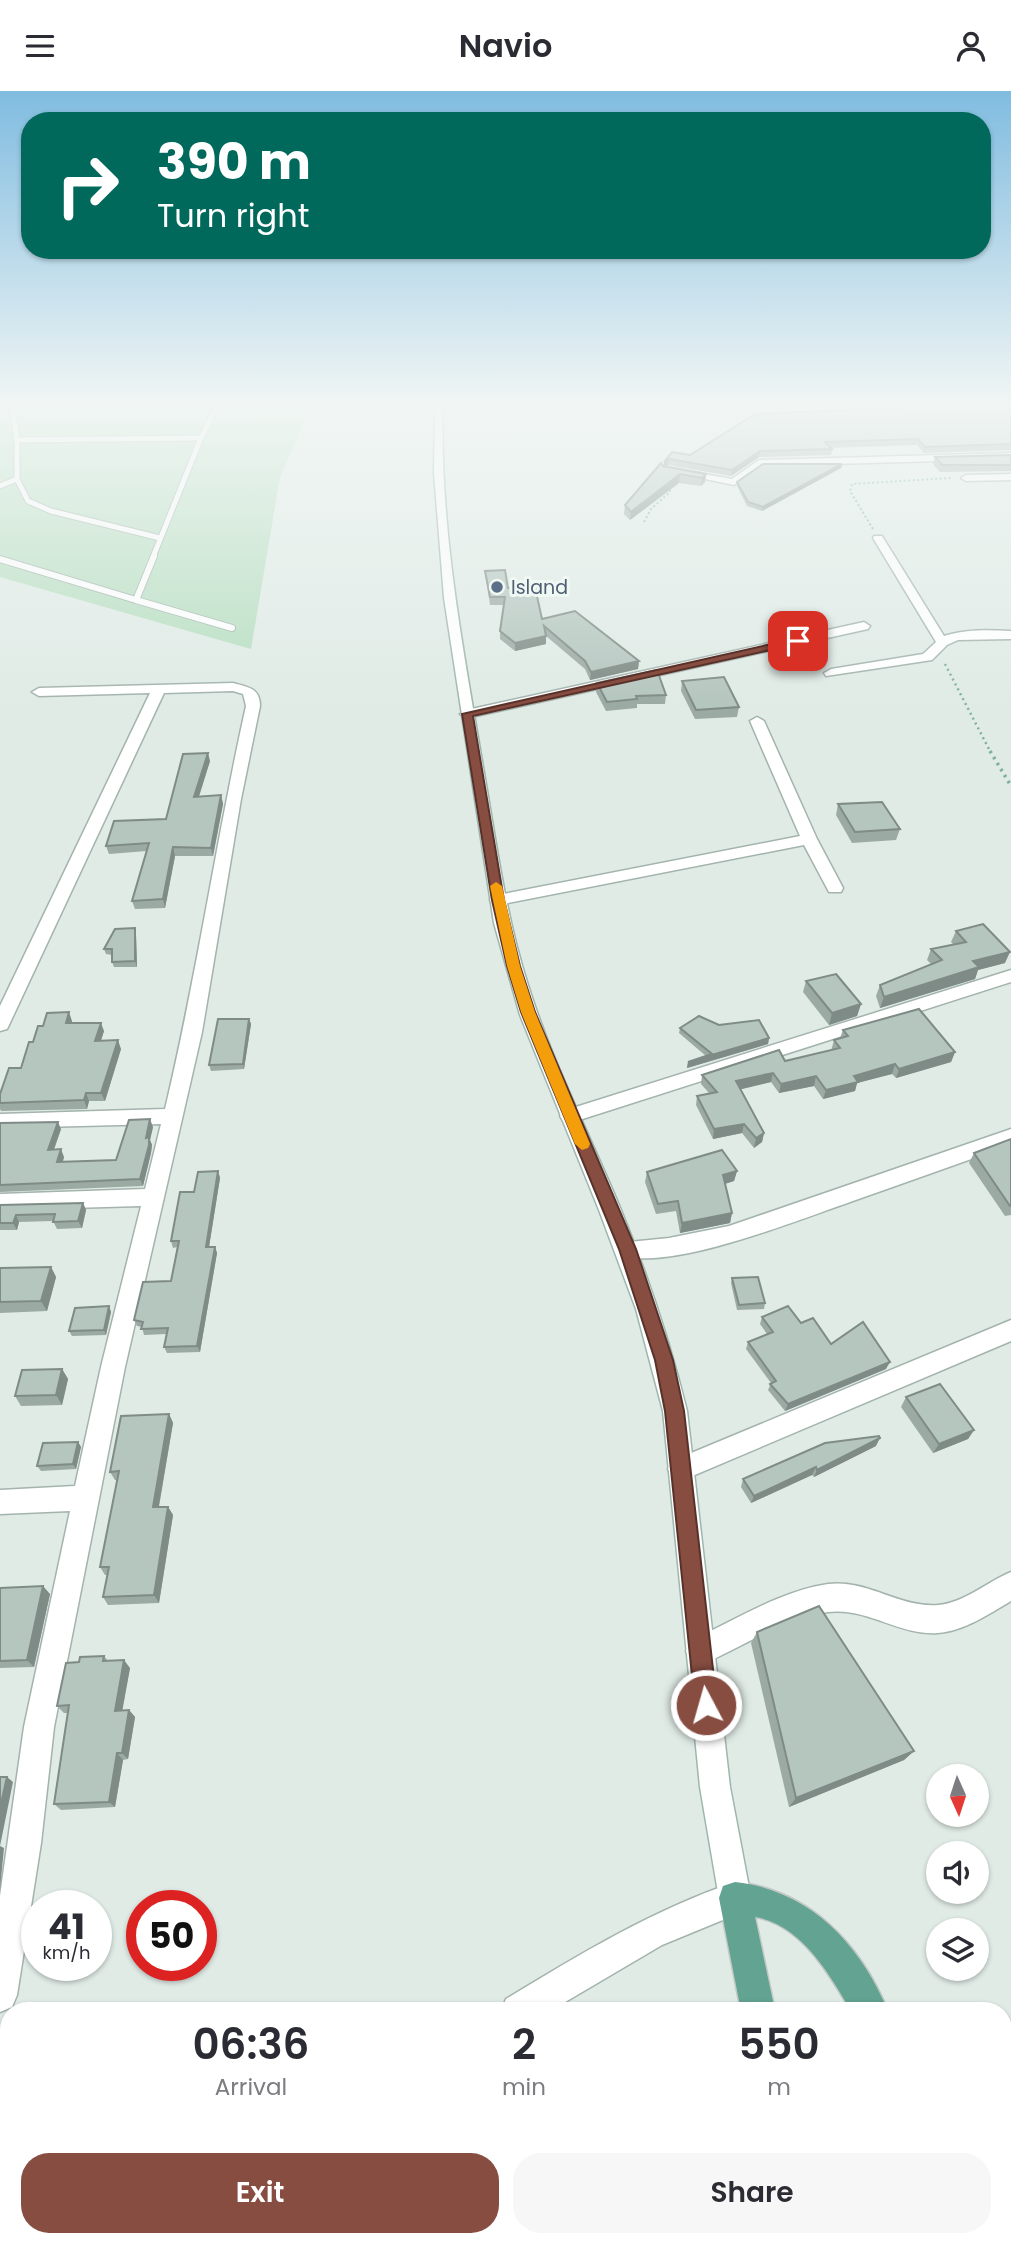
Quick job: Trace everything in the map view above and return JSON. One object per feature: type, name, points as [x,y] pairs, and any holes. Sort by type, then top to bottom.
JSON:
[{"type":"main road","points":[[756,2002],[735,1898],[756,1898],[780,1906],[801,1919],[822,1939],[865,2002]]},
{"type":"street","points":[[441,505],[453,635],[498,900],[513,966],[528,1012],[627,1249],[664,1360],[675,1411],[715,1787],[735,1898],[698,1910],[647,1934],[533,2002]]},
{"type":"street","points":[[878,538],[939,647]]},
{"type":"street","points":[[467,714],[864,626]]},
{"type":"street","points":[[831,674],[910,661],[968,635],[1011,635]]},
{"type":"street","points":[[0,1994],[25,1843],[39,1727],[113,1367],[193,1032],[233,799],[253,706],[253,697],[248,691],[233,687],[39,692]]},
{"type":"street","points":[[0,1025],[159,689]]},
{"type":"street","points":[[757,721],[808,839],[835,888]]},
{"type":"street","points":[[498,900],[808,839]]},
{"type":"street","points":[[570,1116],[1011,976]]},
{"type":"street","points":[[0,1121],[174,1115]]},
{"type":"street","points":[[627,1249],[669,1247],[730,1235],[1011,1137]]},
{"type":"street","points":[[0,1202],[153,1197]]},
{"type":"street","points":[[681,1469],[1011,1330]]},
{"type":"street","points":[[0,1502],[88,1498]]},
{"type":"street","points":[[700,1651],[806,1604],[828,1598],[842,1597],[873,1602],[935,1620],[960,1613],[1011,1586]]},
{"type":"lane","points":[[36,505],[160,538]]},
{"type":"lane","points":[[136,600],[174,505]]},
{"type":"lane","points":[[0,559],[232,628]]},
{"type":"path","points":[[644,522],[657,505]]},
{"type":"path","points":[[858,505],[878,538]]},
{"type":"path","points":[[939,647],[971,718],[1011,786]]},
{"type":"green space","points":[[0,505],[275,505],[251,649],[0,577]]},
{"type":"building","points":[[625,505],[641,505],[631,512]]},
{"type":"building","points":[[505,570],[508,588],[535,587],[542,619],[575,611],[639,661],[591,672],[585,661],[544,626],[546,636],[515,643],[500,631],[505,597],[490,597],[485,571]]},
{"type":"building","points":[[657,670],[666,695],[636,696],[637,699],[607,702],[597,683]]},
{"type":"building","points":[[724,677],[739,707],[696,710],[682,681]]},
{"type":"building","points":[[208,753],[194,797],[221,795],[211,848],[173,847],[163,899],[132,901],[149,843],[106,846],[114,821],[166,819],[183,754]]},
{"type":"building","points":[[882,802],[900,829],[855,832],[838,804]]},
{"type":"building","points":[[983,924],[1010,952],[973,961],[979,967],[884,997],[880,985],[942,960],[931,949],[966,942],[956,931]]},
{"type":"building","points":[[135,928],[135,961],[112,962],[112,949],[104,949],[115,929]]},
{"type":"building","points":[[836,974],[861,1004],[832,1013],[806,981]]},
{"type":"building","points":[[919,1009],[955,1052],[899,1069],[895,1064],[854,1076],[858,1082],[826,1090],[816,1076],[781,1084],[773,1073],[736,1081],[764,1133],[756,1138],[744,1124],[714,1129],[697,1096],[717,1092],[702,1075],[779,1050],[785,1061],[840,1048],[834,1040],[848,1036],[843,1030]]},
{"type":"building","points":[[69,1012],[66,1023],[101,1023],[95,1041],[118,1040],[101,1093],[86,1093],[84,1100],[0,1103],[0,1094],[9,1068],[21,1068],[29,1042],[33,1042],[38,1026],[43,1026],[47,1013]]},
{"type":"building","points":[[699,1016],[719,1025],[759,1020],[769,1038],[688,1062],[712,1054],[680,1028]]},
{"type":"building","points":[[218,1019],[249,1019],[243,1064],[209,1065]]},
{"type":"building","points":[[150,1119],[146,1138],[149,1137],[149,1145],[140,1179],[0,1185],[0,1123],[58,1122],[48,1150],[61,1149],[57,1162],[116,1160],[129,1120]]},
{"type":"building","points":[[1011,1139],[1011,1206],[1010,1206],[974,1153]]},
{"type":"building","points":[[722,1150],[737,1171],[723,1175],[732,1213],[682,1223],[678,1201],[658,1204],[647,1172]]},
{"type":"building","points":[[218,1171],[206,1247],[215,1247],[197,1346],[164,1347],[168,1328],[141,1329],[143,1322],[134,1320],[143,1282],[171,1281],[179,1241],[171,1241],[180,1192],[194,1192],[198,1172]]},
{"type":"building","points":[[83,1203],[78,1221],[53,1222],[55,1214],[16,1215],[13,1223],[0,1223],[0,1205]]},
{"type":"building","points":[[51,1267],[41,1301],[0,1302],[0,1268]]},
{"type":"building","points":[[758,1277],[765,1303],[739,1305],[732,1278]]},
{"type":"building","points":[[109,1306],[104,1330],[69,1331],[75,1308]]},
{"type":"building","points":[[788,1306],[801,1323],[813,1318],[831,1344],[863,1322],[890,1362],[788,1404],[770,1384],[776,1381],[748,1342],[773,1332],[762,1317]]},
{"type":"building","points":[[62,1369],[56,1395],[15,1396],[22,1370]]},
{"type":"building","points":[[940,1384],[974,1430],[939,1444],[906,1397]]},
{"type":"building","points":[[169,1414],[153,1507],[168,1507],[154,1595],[103,1597],[109,1567],[100,1567],[119,1471],[110,1472],[121,1416]]},
{"type":"building","points":[[880,1438],[817,1470],[816,1467],[754,1496],[743,1479],[825,1443]]},
{"type":"building","points":[[78,1442],[73,1464],[37,1466],[43,1443]]},
{"type":"building","points":[[43,1586],[27,1660],[0,1661],[0,1588]]},
{"type":"building","points":[[819,1606],[914,1751],[796,1798],[757,1632]]},
{"type":"building","points":[[104,1656],[103,1661],[124,1660],[115,1711],[129,1710],[122,1753],[117,1753],[109,1802],[54,1804],[69,1705],[57,1706],[66,1663],[79,1662],[80,1657]]},
{"type":"building","points":[[0,1777],[7,1777],[0,1808]]},
{"type":"slow traffic","points":[[496,886],[513,966],[528,1012],[582,1144]]},
{"type":"place","name":"Island","points":[[497,587]]},
{"type":"route","points":[[706,1705],[675,1411],[664,1360],[627,1249],[528,1012],[513,966],[498,900],[467,714],[798,641]]}]
